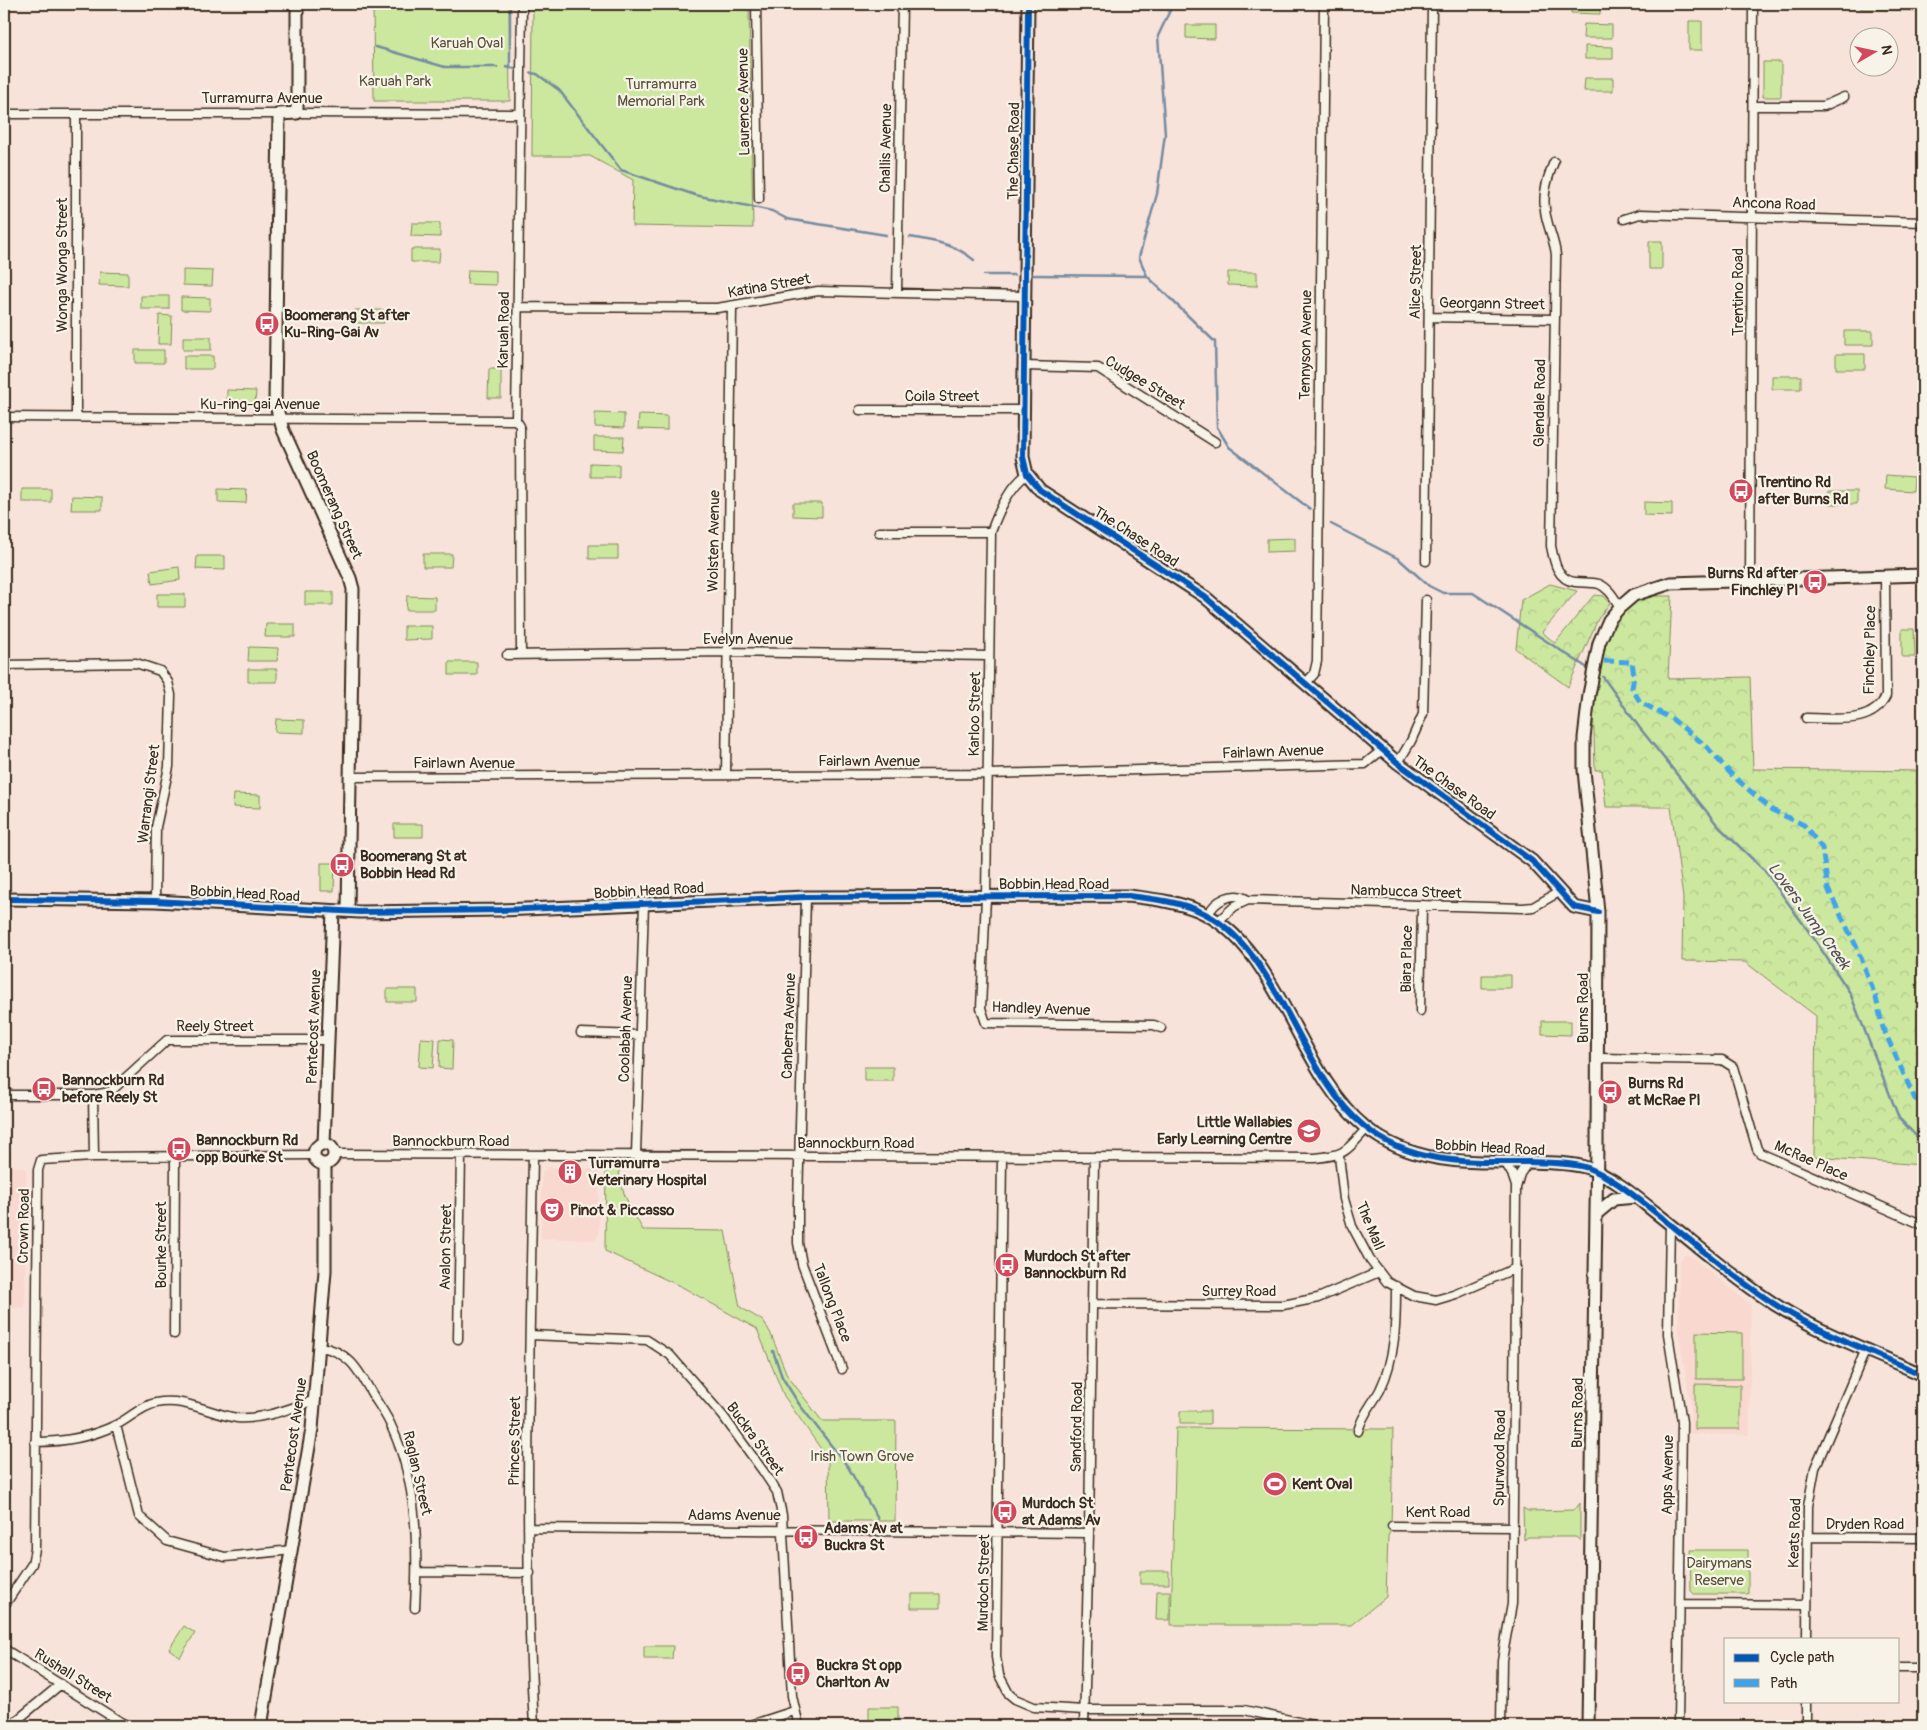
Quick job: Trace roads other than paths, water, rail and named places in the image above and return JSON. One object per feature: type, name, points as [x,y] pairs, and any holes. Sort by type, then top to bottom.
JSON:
[{"type":"main road","points":[[296,113],[297,4]]},
{"type":"main road","name":"The Chase Road","points":[[1028,4],[1023,457],[1027,474],[1040,490],[1205,597],[1398,763],[1532,861],[1574,907],[1598,912]]},
{"type":"main road","name":"Turramurra Avenue","points":[[279,114],[296,113]]},
{"type":"main road","name":"Boomerang Street","points":[[279,114],[274,402],[279,418],[350,578],[353,589],[348,912]]},
{"type":"main road","name":"Burns Road","points":[[1588,1726],[1596,1214],[1598,912],[1584,770],[1584,738],[1589,695],[1600,643],[1609,620],[1620,607],[1643,591],[1670,583],[1923,575]]},
{"type":"main road","name":"Bobbin Head Road","points":[[4,899],[155,901],[348,912],[501,910],[806,897],[1130,896],[1180,904],[1213,918],[1253,958],[1329,1088],[1343,1106],[1366,1128],[1393,1145],[1427,1157],[1459,1162],[1528,1162],[1576,1166],[1614,1179],[1711,1258],[1776,1306],[1923,1375]]},
{"type":"main road","name":"Pentecost Avenue","points":[[324,1144],[333,911]]},
{"type":"main road","points":[[324,1144],[331,1147],[334,1154],[331,1161],[325,1164],[318,1163],[314,1155],[316,1148],[324,1144]]},
{"type":"main road","name":"Pentecost Avenue","points":[[261,1726],[292,1550],[315,1400],[325,1271],[325,1164]]},
{"type":"main road","points":[[1596,1214],[1614,1199],[1636,1197]]},
{"type":"main road","name":"Pentecost Avenue","points":[[256,1726],[265,1707]]},
{"type":"street","name":"Karuah Road","points":[[521,655],[520,426],[516,420],[522,4]]},
{"type":"street","name":"Laurence Avenue","points":[[756,4],[759,199]]},
{"type":"street","name":"Challis Avenue","points":[[897,293],[902,4]]},
{"type":"street","name":"Tennyson Avenue","points":[[1306,683],[1314,674],[1317,661],[1324,4]]},
{"type":"street","name":"Alice Street","points":[[1426,561],[1432,4]]},
{"type":"street","name":"Trentino Road","points":[[1750,580],[1753,4]]},
{"type":"street","points":[[1753,106],[1824,106],[1844,97]]},
{"type":"street","name":"Turramurra Avenue","points":[[296,113],[520,114]]},
{"type":"street","name":"Turramurra Avenue","points":[[4,114],[279,114]]},
{"type":"street","name":"Wonga Wonga Street","points":[[76,114],[76,417]]},
{"type":"street","name":"Glendale Road","points":[[1554,162],[1546,182],[1544,199],[1546,218],[1556,250],[1551,546],[1553,558],[1563,578],[1573,582],[1598,584],[1607,589],[1620,607]]},
{"type":"street","name":"Ancona Road","points":[[1624,219],[1640,214],[1923,222]]},
{"type":"street","name":"Katina Street","points":[[518,307],[732,307],[818,291],[1025,296]]},
{"type":"street","name":"Wolsten Avenue","points":[[726,775],[726,652],[732,307]]},
{"type":"street","name":"Georgann Street","points":[[1429,317],[1555,319]]},
{"type":"street","name":"Cudgee Street","points":[[1024,366],[1098,368],[1215,442]]},
{"type":"street","name":"Coila Street","points":[[860,410],[1024,410]]},
{"type":"street","name":"Ku-ring-gai Avenue","points":[[4,416],[516,420]]},
{"type":"street","points":[[879,532],[991,532],[997,516],[1014,484],[1027,474]]},
{"type":"street","name":"Karloo Street","points":[[986,897],[991,532]]},
{"type":"street","name":"Finchley Place","points":[[1806,718],[1866,717],[1879,709],[1883,704],[1886,696],[1885,576]]},
{"type":"street","points":[[1398,763],[1423,714],[1426,600]]},
{"type":"street","name":"Evelyn Avenue","points":[[507,655],[726,652],[989,656]]},
{"type":"street","name":"Warrangi Street","points":[[4,665],[136,663],[160,672],[168,682],[171,695],[169,766],[156,827],[155,901]]},
{"type":"street","name":"Fairlawn Avenue","points":[[350,777],[988,774],[1365,764],[1382,750]]},
{"type":"street","name":"Nambucca Street","points":[[1213,918],[1212,906],[1230,897],[1243,897],[1248,900],[1422,907],[1523,908],[1533,907],[1559,892]]},
{"type":"street","name":"Canberra Avenue","points":[[799,1156],[806,897]]},
{"type":"street","name":"Handley Avenue","points":[[986,897],[981,1008],[986,1023],[1154,1026],[1161,1028]]},
{"type":"street","points":[[1213,918],[1248,900]]},
{"type":"street","name":"Coolabah Avenue","points":[[636,1154],[644,904]]},
{"type":"street","name":"Biara Place","points":[[1420,1011],[1422,907]]},
{"type":"street","points":[[581,1032],[639,1034]]},
{"type":"street","name":"Reely Street","points":[[92,1095],[110,1092],[167,1040],[328,1040]]},
{"type":"street","name":"McRae Place","points":[[1597,1058],[1722,1060],[1729,1062],[1733,1067],[1757,1149],[1760,1153],[1923,1225]]},
{"type":"street","points":[[4,1095],[92,1095],[94,1157],[314,1155]]},
{"type":"street","points":[[1339,1156],[1345,1153],[1366,1128]]},
{"type":"street","name":"Bannockburn Road","points":[[334,1154],[636,1154],[1094,1158],[1315,1158],[1339,1156]]},
{"type":"street","name":"Avalon Street","points":[[458,1339],[461,1155]]},
{"type":"street","name":"Princes Street","points":[[533,1155],[528,1528],[530,1574],[529,1637],[534,1726]]},
{"type":"street","name":"Bourke Street","points":[[174,1334],[175,1156]]},
{"type":"street","name":"Tallong Place","points":[[799,1156],[798,1235],[802,1264],[842,1369]]},
{"type":"street","name":"The Mall","points":[[1339,1156],[1344,1199],[1352,1226],[1362,1246],[1387,1282],[1414,1296],[1436,1300],[1456,1294],[1516,1268]]},
{"type":"street","name":"Crown Road","points":[[4,1606],[32,1564],[35,1549],[38,1170],[40,1160],[94,1157]]},
{"type":"street","name":"Murdoch Street","points":[[1002,1157],[996,1657],[1001,1682],[1014,1699],[1034,1707],[1084,1710],[1244,1710],[1317,1726]]},
{"type":"street","name":"Sandford Road","points":[[1084,1726],[1089,1533],[1094,1158]]},
{"type":"street","name":"Spurwood Road","points":[[1505,1162],[1512,1174],[1516,1188]]},
{"type":"street","name":"Spurwood Road","points":[[1500,1726],[1502,1660],[1512,1604],[1516,1188],[1520,1174],[1528,1162]]},
{"type":"street","name":"Apps Avenue","points":[[1670,1224],[1668,1334],[1682,1422],[1678,1726]]},
{"type":"street","name":"Surrey Road","points":[[1092,1304],[1292,1304],[1318,1298],[1379,1272]]},
{"type":"street","points":[[1358,1431],[1363,1415],[1379,1391],[1390,1366],[1396,1328],[1396,1286]]},
{"type":"street","name":"Buckra Street","points":[[530,1334],[647,1340],[670,1356],[723,1416],[763,1471],[777,1492],[783,1529],[792,1696],[799,1726]]},
{"type":"street","name":"Raglan Street","points":[[319,1347],[332,1348],[350,1359],[392,1428],[411,1496],[416,1533],[417,1572],[415,1608]]},
{"type":"street","name":"Keats Road","points":[[1807,1638],[1808,1506],[1815,1468],[1866,1349]]},
{"type":"street","points":[[35,1442],[77,1439],[116,1425],[147,1406],[156,1403],[185,1403],[224,1416],[240,1418],[276,1412],[315,1400]]},
{"type":"street","points":[[116,1425],[139,1516],[167,1541],[225,1557],[292,1550]]},
{"type":"street","name":"Kent Road","points":[[1392,1526],[1513,1527]]},
{"type":"street","name":"Adams Avenue","points":[[528,1528],[1089,1533]]},
{"type":"street","name":"Dryden Road","points":[[1808,1538],[1923,1538]]},
{"type":"street","points":[[417,1572],[530,1574]]},
{"type":"street","points":[[1680,1604],[1807,1605]]},
{"type":"street","name":"Rushall Street","points":[[4,1649],[127,1726]]},
{"type":"street","points":[[1900,1668],[1923,1668]]},
{"type":"street","points":[[10,1726],[61,1684]]},
{"type":"street","points":[[1806,1702],[1806,1726]]},
{"type":"street","points":[[748,1726],[794,1711]]},
{"type":"waterway","points":[[510,4],[510,68]]},
{"type":"waterway","name":"Lovers Jump Creek","points":[[1173,4],[1158,36],[1165,134],[1157,194],[1139,257],[1147,276],[1215,342],[1217,427],[1229,447],[1310,509]]},
{"type":"waterway","points":[[376,47],[445,67],[497,67]]},
{"type":"waterway","points":[[506,67],[516,69]]},
{"type":"waterway","points":[[531,73],[537,74],[559,90],[621,170],[695,195],[772,211],[787,219],[886,235]]},
{"type":"waterway","points":[[910,237],[951,247],[974,260]]},
{"type":"waterway","points":[[984,275],[1014,275]]},
{"type":"waterway","points":[[1032,275],[1147,276]]},
{"type":"waterway","name":"Lovers Jump Creek","points":[[1331,524],[1399,559],[1429,586],[1443,593],[1473,593],[1586,667]]},
{"type":"waterway","name":"Lovers Jump Creek","points":[[1603,677],[1639,727],[1719,827],[1765,871],[1817,943],[1850,993],[1899,1118],[1923,1143]]},
{"type":"waterway","points":[[773,1351],[782,1377],[799,1404],[848,1467],[878,1519]]},
{"type":"place","name":"Boomerang St after Ku-Ring-Gai Av","points":[[267,324]]},
{"type":"place","name":"Trentino Rd after Burns Rd","points":[[1741,491]]},
{"type":"place","name":"Burns Rd after Finchley Pl","points":[[1815,582]]},
{"type":"place","name":"Boomerang St at Bobbin Head Rd","points":[[342,865]]},
{"type":"place","name":"Bannockburn Rd before Reely St","points":[[44,1089]]},
{"type":"place","name":"Burns Rd at McRae Pl","points":[[1610,1092]]},
{"type":"place","name":"Little Wallabies Early Learning Centre","points":[[1309,1131]]},
{"type":"place","name":"Bannockburn Rd opp Bourke St","points":[[179,1149]]},
{"type":"place","name":"Turramurra Veterinary Hospital","points":[[570,1172]]},
{"type":"place","name":"Pinot & Piccasso","points":[[552,1210]]},
{"type":"place","name":"Murdoch St after Bannockburn Rd","points":[[1007,1265]]},
{"type":"place","name":"Kent Oval","points":[[1275,1484]]},
{"type":"place","name":"Murdoch St at Adams Av","points":[[1005,1512]]},
{"type":"place","name":"Adams Av at Buckra St","points":[[806,1537]]},
{"type":"place","name":"Buckra St opp Charlton Av","points":[[798,1674]]},
{"type":"park label","name":"Karuah Oval","points":[[467,43]]},
{"type":"park label","name":"Karuah Park","points":[[395,81]]},
{"type":"park label","name":"Turramurra Memorial Park","points":[[661,92]]},
{"type":"park label","name":"Irish Town Grove","points":[[862,1456]]},
{"type":"park label","name":"Dairymans Reserve","points":[[1719,1572]]}]
